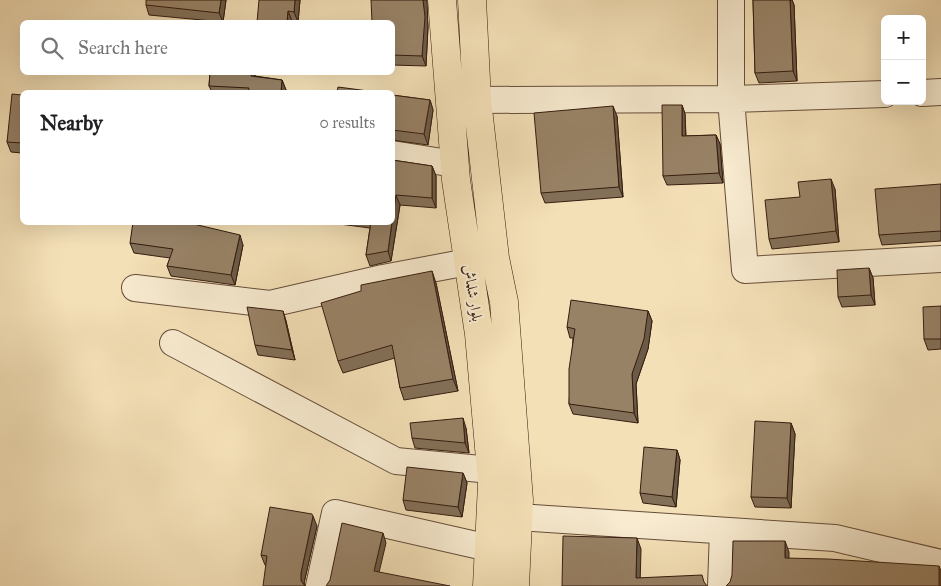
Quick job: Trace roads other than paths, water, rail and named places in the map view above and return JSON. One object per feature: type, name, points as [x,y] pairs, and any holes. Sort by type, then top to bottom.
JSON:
[{"type":"main road","name":"بلوار شلماش","points":[[442,0],[455,164],[479,334],[492,485],[487,586]]},
{"type":"main road","name":"بلوار شلماش","points":[[472,0],[477,100],[495,258],[504,302],[519,500],[515,586]]},
{"type":"street","points":[[732,0],[731,99],[745,270],[941,259]]},
{"type":"street","points":[[926,93],[941,92]]},
{"type":"street","points":[[477,100],[731,99],[881,94]]},
{"type":"street","points":[[395,154],[455,164]]},
{"type":"street","points":[[135,288],[270,304],[383,278],[468,262]]},
{"type":"street","points":[[173,343],[396,461],[490,470]]},
{"type":"street","points":[[319,586],[335,513],[489,548]]},
{"type":"street","points":[[518,517],[835,538],[941,563]]},
{"type":"street","points":[[721,586],[723,531]]}]
